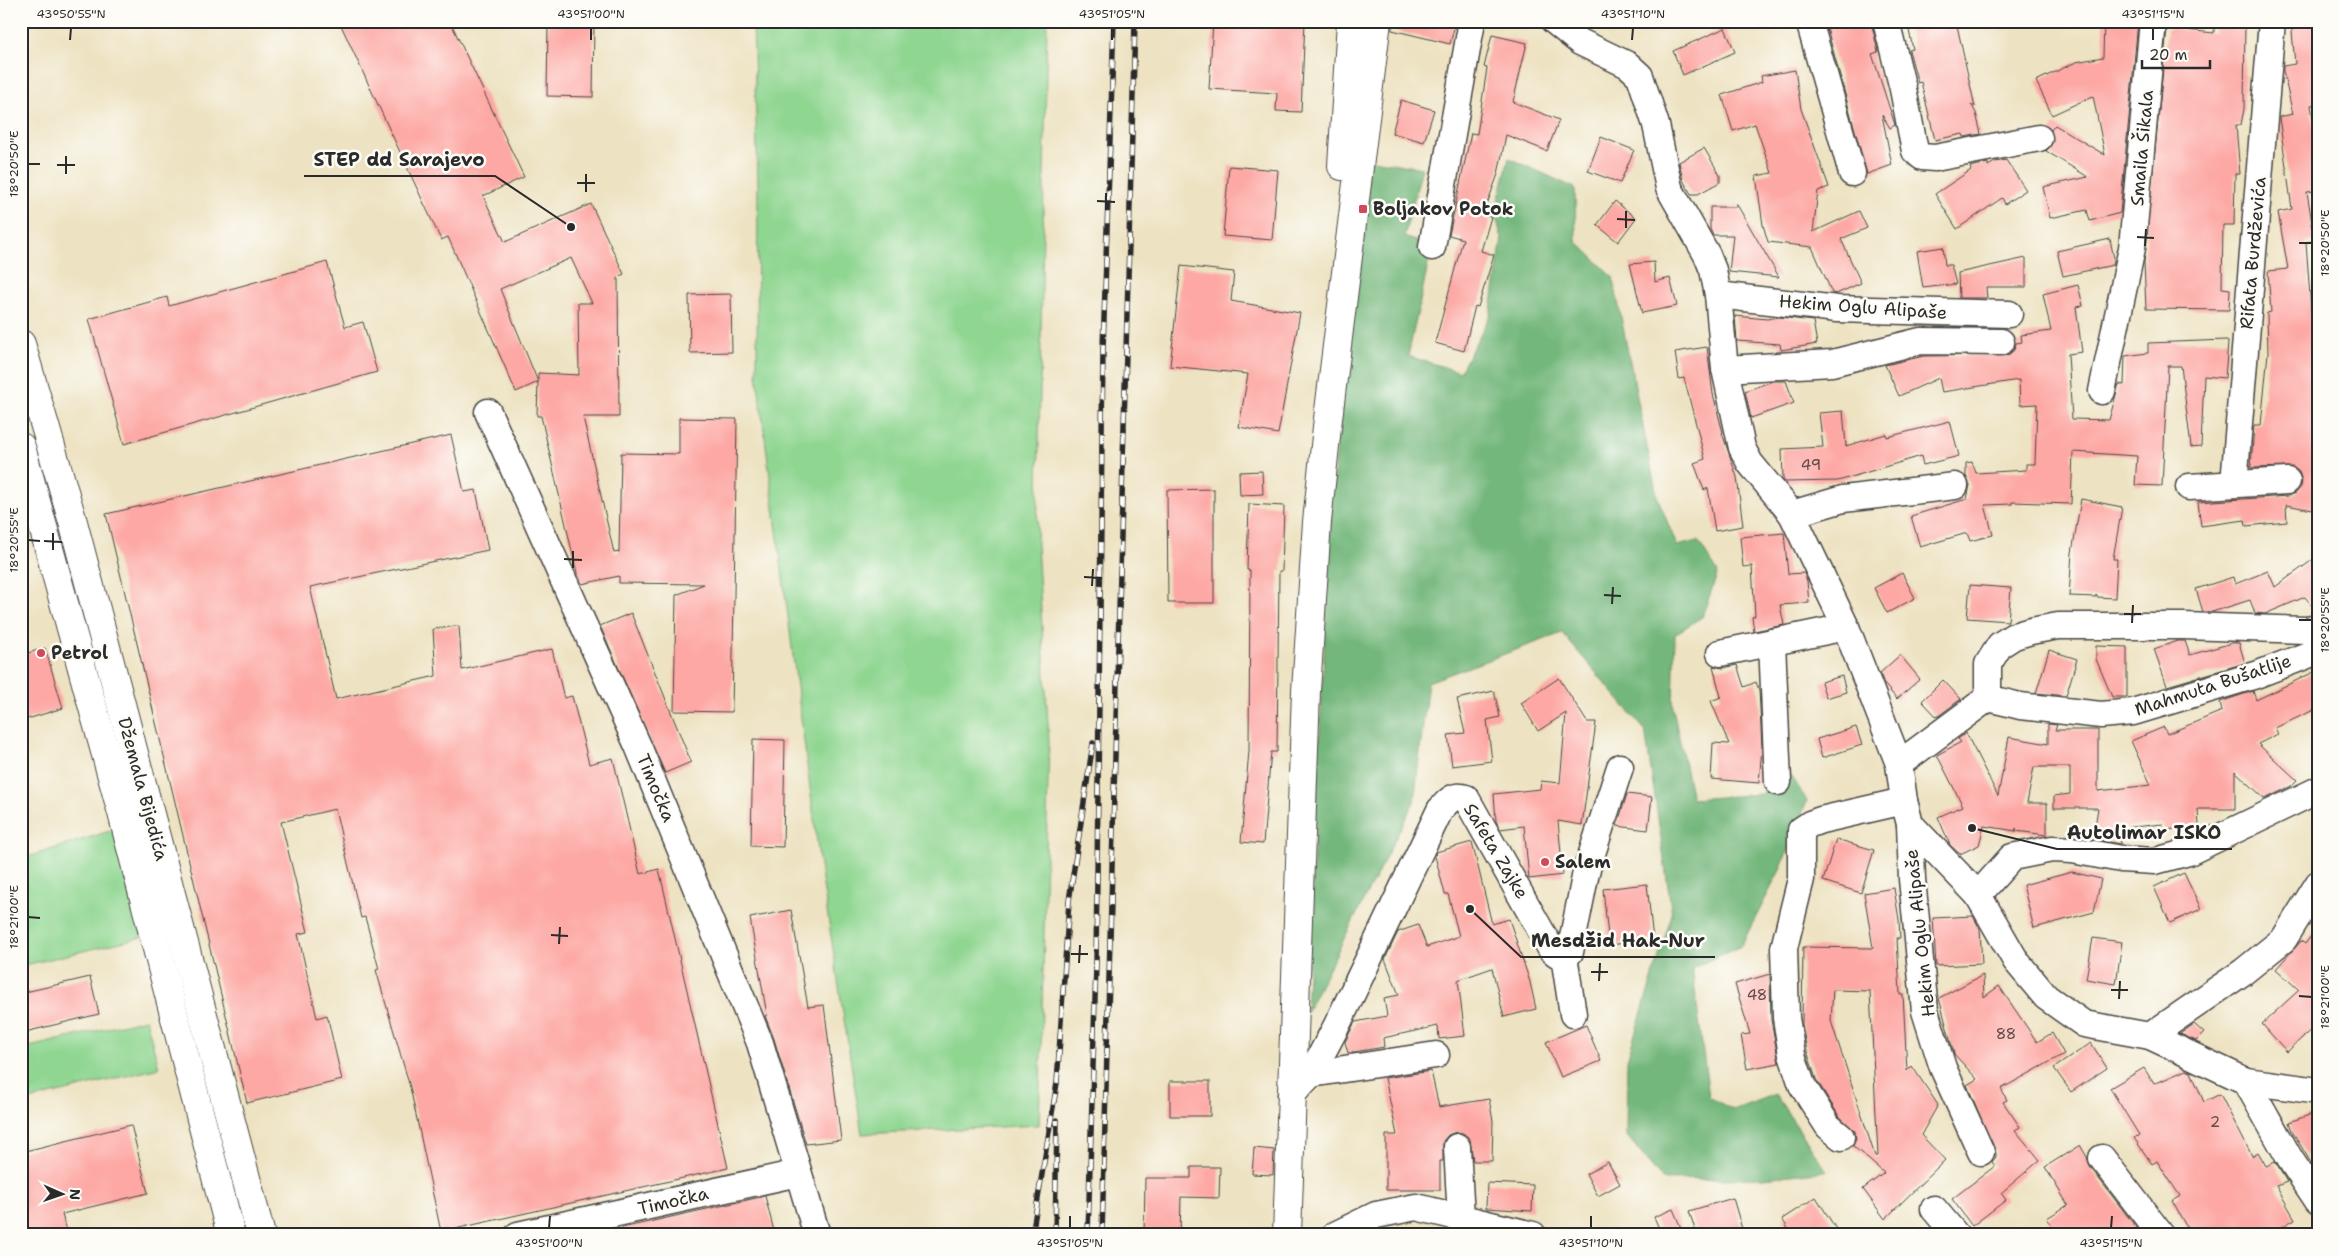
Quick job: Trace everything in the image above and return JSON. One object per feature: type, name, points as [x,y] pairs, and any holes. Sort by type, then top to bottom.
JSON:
[{"type":"street","points":[[1327,427],[1351,21]]},
{"type":"street","points":[[1287,1235],[1306,691],[1317,522],[1377,21]]},
{"type":"street","points":[[1432,247],[1472,21]]},
{"type":"street","name":"Hekim Oglu Alipaše","points":[[1554,21],[1580,42],[1628,65],[1640,76],[1656,125],[1669,188],[1707,255],[1718,295],[1725,368],[1746,456],[1792,514],[1846,627],[1899,764],[1907,812],[1925,1011],[1943,1068],[1981,1152]]},
{"type":"street","points":[[1809,21],[1852,172]]},
{"type":"street","points":[[1886,21],[1903,89],[1911,138],[1915,151],[1922,157],[1935,158],[2039,138]]},
{"type":"street","name":"Smaila Šikala","points":[[2102,391],[2132,248],[2153,21]]},
{"type":"street","name":"Rifata Burdževića","points":[[2234,484],[2272,21]]},
{"type":"street","name":"Hekim Oglu Alipaše","points":[[1718,295],[1837,309],[2009,314]]},
{"type":"street","name":"Hekim Oglu Alipaše","points":[[1725,368],[1832,362],[1920,341],[2001,342]]},
{"type":"street","name":"Džemala Bijedića","points":[[21,344],[73,522],[261,1235]]},
{"type":"street","name":"Timočka","points":[[488,412],[638,746],[760,1043],[817,1235]]},
{"type":"street","name":"Džemala Bijedića","points":[[21,447],[122,813],[231,1235]]},
{"type":"street","points":[[2189,487],[2287,481]]},
{"type":"street","points":[[1792,514],[1842,499],[1955,486]]},
{"type":"street","points":[[1899,764],[1988,698],[1988,664],[2000,645],[2014,636],[2058,626],[2183,626],[2306,630],[2318,628]]},
{"type":"street","points":[[1720,653],[1846,627]]},
{"type":"street","points":[[1772,642],[1778,782]]},
{"type":"street","name":"Mahmuta Bušatlije","points":[[1988,698],[2020,706],[2101,715],[2133,712],[2256,675],[2318,651]]},
{"type":"street","points":[[1573,1014],[1564,956],[1570,952],[1586,872],[1620,767]]},
{"type":"street","points":[[1978,895],[2012,857],[2052,849],[2072,850],[2121,860],[2155,862],[2189,852],[2318,790]]},
{"type":"street","name":"Safeta Zajke","points":[[1291,1096],[1311,1074],[1337,1025],[1440,810],[1450,799],[1458,796],[1466,798],[1551,949],[1557,954],[1564,956]]},
{"type":"street","points":[[1841,1137],[1828,1126],[1802,1084],[1792,1055],[1786,1018],[1784,948],[1801,879],[1801,830],[1816,822],[1907,812]]},
{"type":"street","name":"Hekim Oglu Alipaše","points":[[1907,812],[1978,895],[2016,961],[2046,996],[2084,1024],[2150,1036],[2246,1080],[2318,1092]]},
{"type":"street","points":[[2150,1036],[2243,972],[2284,939],[2318,884]]},
{"type":"street","points":[[1311,1074],[1436,1055]]},
{"type":"street","points":[[2246,1080],[2290,1159],[2318,1201]]},
{"type":"street","points":[[1457,1146],[1461,1218]]},
{"type":"street","points":[[2102,1158],[2161,1235]]},
{"type":"street","name":"Timočka","points":[[518,1235],[798,1173]]},
{"type":"street","points":[[1335,1235],[1376,1215],[1416,1207],[1533,1235]]},
{"type":"street","points":[[1934,1209],[1956,1235]]},
{"type":"green space","points":[[753,21],[1047,21],[1037,545],[1049,741],[1039,1125],[862,1134],[820,866],[757,375],[758,183]]},
{"type":"green space","points":[[1509,158],[1575,188],[1576,241],[1613,277],[1657,496],[1677,546],[1698,541],[1718,572],[1702,617],[1675,634],[1673,709],[1692,799],[1762,794],[1778,754],[1807,801],[1780,870],[1741,946],[1692,968],[1709,1097],[1733,1110],[1775,1094],[1827,1171],[1764,1178],[1663,1180],[1626,1135],[1627,1060],[1672,914],[1645,730],[1562,633],[1428,682],[1414,802],[1306,1013],[1332,497],[1366,159],[1422,168],[1404,237],[1432,247],[1408,356],[1460,372],[1490,316],[1502,238],[1495,214]]},
{"type":"green space","points":[[113,830],[142,937],[21,966],[21,859]]},
{"type":"green space","points":[[146,1019],[159,1068],[21,1102],[21,1049]]},
{"type":"building","points":[[339,21],[450,21],[524,177],[483,196],[505,242],[591,204],[624,274],[618,277],[619,417],[583,417],[614,553],[619,552],[621,453],[679,454],[679,418],[737,419],[732,712],[674,711],[676,595],[704,584],[619,583],[619,576],[582,584],[577,573],[541,416],[537,416],[538,382],[516,392],[448,237],[441,240]],"holes":[[[571,258],[592,303],[578,303],[579,375],[538,373],[538,382],[500,289]]]},
{"type":"building","points":[[548,21],[594,21],[593,97],[547,96]]},
{"type":"building","points":[[1213,21],[1305,21],[1301,112],[1276,111],[1277,93],[1209,89]]},
{"type":"building","points":[[1392,21],[1456,21],[1450,44],[1392,30]]},
{"type":"building","points":[[1825,21],[1871,21],[1878,52],[1872,54],[1895,125],[1890,128],[1882,115],[1892,165],[1867,174]]},
{"type":"building","points":[[1907,21],[1956,21],[1975,107],[1971,104],[1976,113],[1981,134],[1964,137],[1963,134],[1935,140],[1921,82],[1918,83],[1909,50],[1913,49]]},
{"type":"building","points":[[2104,21],[2138,21],[2120,213],[2090,221],[2087,210],[2050,218],[2043,187],[2088,177],[2046,151],[2053,142],[2051,130],[2055,125],[2105,155],[2093,96],[2052,115],[2036,81],[2076,62],[2103,57]]},
{"type":"building","points":[[2214,21],[2245,21],[2244,109],[2241,125],[2236,125],[2240,174],[2235,174],[2234,225],[2223,225],[2222,288],[2230,289],[2229,310],[2146,309],[2144,262],[2167,28],[2214,33]]},
{"type":"building","points":[[2291,21],[2304,21],[2305,25],[2318,24],[2318,54],[2312,55],[2318,78],[2318,104],[2311,105],[2318,152],[2318,191],[2307,192],[2315,241],[2306,242],[2311,311],[2318,311],[2318,511],[2286,505],[2287,522],[2246,526],[2245,520],[2201,526],[2198,502],[2288,496],[2296,493],[2301,487],[2302,481],[2299,472],[2293,467],[2251,468],[2254,425],[2261,425],[2268,353],[2267,313],[2271,312],[2268,271],[2288,269],[2278,212],[2292,209],[2279,117],[2293,114],[2283,71],[2283,66],[2295,64]]},
{"type":"building","points":[[1725,28],[1735,52],[1683,75],[1673,51]]},
{"type":"building","points":[[1492,35],[1527,43],[1513,102],[1559,120],[1547,151],[1506,135],[1498,174],[1483,215],[1491,217],[1481,251],[1494,255],[1478,307],[1475,306],[1464,351],[1435,343],[1463,239],[1449,235],[1471,133],[1477,134],[1487,68],[1484,67]]},
{"type":"building","points":[[1795,70],[1801,109],[1829,187],[1818,191],[1813,232],[1859,211],[1867,228],[1841,239],[1861,283],[1836,294],[1832,293],[1812,247],[1768,242],[1763,225],[1756,176],[1772,173],[1755,124],[1733,131],[1722,95],[1762,82],[1761,76]]},
{"type":"building","points":[[1401,100],[1434,110],[1424,142],[1392,133]]},
{"type":"building","points":[[1601,137],[1634,150],[1620,183],[1588,171]]},
{"type":"building","points":[[1704,148],[1720,175],[1720,182],[1698,194],[1691,194],[1683,180],[1679,162]]},
{"type":"building","points":[[2006,160],[2026,190],[2005,204],[2002,198],[1957,229],[1935,194],[1971,170],[1970,167],[1988,163],[1988,166],[1995,162]]},
{"type":"building","points":[[1229,166],[1278,170],[1272,240],[1223,236]]},
{"type":"building","points":[[1615,201],[1636,218],[1618,242],[1597,225]]},
{"type":"building","points":[[1736,203],[1779,277],[1729,272],[1733,235],[1713,235],[1710,229],[1710,207],[1736,207]]},
{"type":"building","points":[[2110,239],[2114,259],[2113,265],[2063,276],[2057,251]]},
{"type":"building","points":[[1943,247],[1945,265],[1951,265],[1956,284],[1923,288],[1917,251]]},
{"type":"building","points":[[2026,258],[2026,287],[1986,287],[1987,298],[1959,298],[1958,273]]},
{"type":"building","points":[[327,262],[345,327],[363,322],[377,372],[124,444],[89,319],[167,297],[169,306]]},
{"type":"building","points":[[1654,262],[1655,282],[1670,278],[1677,306],[1642,313],[1630,264]]},
{"type":"building","points":[[1181,266],[1234,272],[1231,301],[1300,313],[1278,434],[1239,427],[1248,374],[1170,366]]},
{"type":"building","points":[[2078,285],[2083,306],[2076,307],[2082,352],[2068,354],[2072,419],[2109,420],[2119,384],[2124,385],[2125,356],[2148,353],[2148,343],[2227,340],[2225,378],[2204,376],[2201,446],[2191,447],[2181,366],[2168,366],[2162,486],[2135,485],[2137,456],[2073,452],[2071,504],[2012,502],[2012,504],[1985,505],[1993,535],[1970,541],[1967,533],[1920,547],[1911,516],[1967,499],[1970,485],[1966,476],[1966,463],[1972,462],[1976,473],[2026,470],[2026,464],[2035,464],[2037,404],[2020,405],[2019,380],[1942,392],[1939,378],[1899,396],[1885,365],[1924,356],[2008,355],[2014,350],[2016,343],[2022,342],[2021,335],[2051,331],[2043,294]]},
{"type":"building","points":[[731,294],[732,352],[690,353],[689,295]]},
{"type":"building","points":[[1735,316],[1767,319],[1779,317],[1813,321],[1817,344],[1781,350],[1780,344],[1737,341]]},
{"type":"building","points":[[1707,347],[1713,394],[1722,433],[1737,477],[1743,526],[1715,531],[1708,488],[1704,490],[1694,463],[1705,459],[1684,378],[1679,379],[1675,352]]},
{"type":"building","points":[[1773,381],[1786,381],[1794,403],[1751,418],[1745,391]]},
{"type":"building","points":[[1843,411],[1846,446],[1886,434],[1887,437],[1950,421],[1959,456],[1923,465],[1921,456],[1838,481],[1785,482],[1783,479],[1782,449],[1823,447],[1819,413]]},
{"type":"building","points":[[451,435],[464,492],[476,490],[488,550],[310,587],[336,699],[436,676],[433,629],[459,626],[462,670],[552,649],[564,698],[572,696],[589,764],[613,758],[640,874],[659,869],[728,1168],[441,1232],[410,1087],[376,970],[379,969],[365,917],[361,918],[335,809],[281,822],[308,932],[298,934],[317,1018],[327,1015],[342,1080],[247,1103],[106,514]]},
{"type":"building","points":[[1262,471],[1263,494],[1240,495],[1239,472]]},
{"type":"building","points":[[1214,489],[1214,603],[1168,603],[1167,490]]},
{"type":"building","points":[[2081,499],[2122,507],[2113,559],[2117,559],[2115,598],[2097,597],[2096,595],[2096,597],[2069,596],[2072,553]]},
{"type":"building","points":[[1249,504],[1284,506],[1282,571],[1279,571],[1277,752],[1271,752],[1263,844],[1241,842],[1249,751],[1250,570],[1247,570]]},
{"type":"building","points":[[1784,533],[1788,574],[1804,573],[1807,581],[1809,603],[1780,605],[1784,625],[1754,631],[1752,617],[1755,616],[1752,566],[1743,567],[1740,537]]},
{"type":"building","points":[[2318,556],[2318,613],[2305,597],[2265,614],[2255,613],[2250,600],[2212,612],[2203,612],[2196,589],[2233,577],[2235,584],[2268,571],[2275,587]]},
{"type":"building","points":[[1902,573],[1915,598],[1887,613],[1874,588]]},
{"type":"building","points":[[1970,585],[2011,588],[2008,621],[1967,618]]},
{"type":"building","points":[[631,613],[691,762],[665,773],[600,626]]},
{"type":"building","points":[[2177,641],[2185,641],[2190,655],[2232,643],[2239,643],[2245,663],[2167,686],[2154,649]]},
{"type":"building","points":[[2096,646],[2127,647],[2127,697],[2112,697],[2096,659]]},
{"type":"building","points":[[45,648],[63,708],[21,721],[21,655]]},
{"type":"building","points":[[2049,650],[2077,659],[2066,696],[2036,693]]},
{"type":"building","points":[[1900,655],[1920,679],[1897,699],[1884,684],[1880,673]]},
{"type":"building","points":[[1737,665],[1744,687],[1756,682],[1759,690],[1762,747],[1759,783],[1711,779],[1713,743],[1729,744],[1711,701],[1721,697],[1713,666],[1723,668]]},
{"type":"building","points":[[2318,670],[2318,708],[2275,728],[2278,734],[2258,744],[2297,780],[2291,786],[2265,799],[2235,771],[2235,809],[2198,809],[2199,827],[2164,830],[2163,824],[2123,828],[2120,844],[2093,839],[2098,808],[2054,808],[2054,796],[2070,794],[2070,767],[2034,767],[2027,803],[2047,803],[2047,835],[1984,826],[1979,845],[1960,854],[1950,845],[1938,817],[1963,806],[1937,755],[1961,742],[1958,739],[1966,733],[1998,796],[2009,737],[2048,744],[2048,724],[2057,725],[2055,730],[2098,730],[2098,791],[2151,785],[2131,741],[2164,727],[2167,734],[2222,711],[2220,702],[2253,691],[2256,700]]},
{"type":"building","points":[[1842,676],[1846,692],[1826,698],[1821,682]]},
{"type":"building","points":[[1559,678],[1587,722],[1596,722],[1582,825],[1558,821],[1563,875],[1529,879],[1524,826],[1500,829],[1496,821],[1494,794],[1540,789],[1541,781],[1560,783],[1566,713],[1538,731],[1521,703]]},
{"type":"building","points":[[1943,680],[1961,699],[1937,717],[1922,701]]},
{"type":"building","points":[[1494,691],[1500,717],[1487,720],[1492,761],[1452,766],[1448,735],[1465,733],[1457,699]]},
{"type":"building","points":[[1856,727],[1862,745],[1822,758],[1817,739]]},
{"type":"building","points":[[753,739],[785,740],[783,847],[751,846]]},
{"type":"building","points":[[1627,794],[1652,797],[1648,830],[1617,826]]},
{"type":"building","points":[[1836,839],[1874,850],[1861,893],[1823,881]]},
{"type":"building","points":[[1472,842],[1492,924],[1509,919],[1530,982],[1536,1009],[1504,1017],[1492,968],[1458,980],[1465,1036],[1439,1039],[1438,1026],[1383,1038],[1384,1047],[1348,1053],[1345,1042],[1355,1022],[1387,1016],[1384,998],[1399,995],[1385,959],[1398,932],[1418,925],[1427,947],[1459,936],[1448,894],[1445,894],[1435,856],[1436,852]]},
{"type":"building","points":[[2072,872],[2101,879],[2094,912],[2034,928],[2023,885]]},
{"type":"building","points":[[2184,873],[2201,909],[2170,923],[2154,887]]},
{"type":"building","points":[[1647,884],[1653,940],[1609,945],[1603,889]]},
{"type":"building","points":[[1894,888],[1899,920],[1900,938],[1897,938],[1900,994],[1903,994],[1907,1071],[1912,1066],[1938,1105],[1921,1135],[1945,1160],[1885,1219],[1863,1189],[1884,1173],[1853,1146],[1856,1139],[1855,1131],[1839,1116],[1816,1079],[1807,1051],[1802,1024],[1803,947],[1873,948],[1864,893]],"holes":[[[1833,990],[1870,991],[1878,1156],[1875,1156],[1831,1021]]]},
{"type":"building","points":[[791,910],[808,1007],[824,1005],[841,1140],[806,1144],[774,1039],[765,1016],[767,1015],[750,918]]},
{"type":"building","points":[[1973,916],[1980,929],[1982,964],[1936,966],[1933,918]]},
{"type":"building","points":[[2318,927],[2318,1023],[2287,1052],[2262,1024],[2299,990],[2276,969],[2301,941],[2305,944]]},
{"type":"building","points":[[2093,938],[2122,942],[2116,984],[2086,979]]},
{"type":"building","points":[[1770,974],[1771,1020],[1779,1063],[1747,1069],[1741,1035],[1750,1034],[1735,984]]},
{"type":"building","points":[[1983,975],[1984,997],[1999,986],[2037,1042],[2052,1033],[2064,1054],[2001,1089],[2007,1100],[2003,1102],[2020,1127],[2015,1130],[2040,1160],[2001,1193],[2006,1200],[1972,1226],[1952,1199],[1995,1166],[1992,1162],[1996,1157],[1996,1153],[1967,1085],[1977,1079],[1954,1054],[1939,998]]},
{"type":"building","points":[[90,977],[99,1014],[21,1033],[21,993]]},
{"type":"building","points":[[2194,1024],[2204,1033],[2196,1041],[2180,1034]]},
{"type":"building","points":[[1586,1025],[1601,1061],[1561,1077],[1546,1042]]},
{"type":"building","points":[[2091,1043],[2107,1068],[2071,1092],[2054,1068]]},
{"type":"building","points":[[2144,1068],[2154,1084],[2186,1070],[2191,1072],[2204,1102],[2220,1094],[2252,1156],[2258,1152],[2266,1166],[2275,1162],[2287,1182],[2276,1186],[2295,1219],[2268,1235],[2191,1235],[2172,1201],[2180,1196],[2157,1161],[2152,1164],[2134,1138],[2139,1135],[2110,1088]]},
{"type":"building","points":[[1431,1071],[1439,1107],[1489,1099],[1493,1121],[1492,1161],[1473,1161],[1470,1139],[1463,1133],[1456,1132],[1448,1135],[1443,1141],[1443,1161],[1440,1161],[1440,1190],[1386,1190],[1386,1135],[1397,1135],[1385,1078]]},
{"type":"building","points":[[1170,1081],[1210,1081],[1210,1116],[1170,1116]]},
{"type":"building","points":[[2318,1112],[2318,1170],[2316,1171],[2292,1131],[2289,1122]]},
{"type":"building","points":[[131,1125],[148,1193],[62,1214],[67,1235],[21,1235],[21,1152]]},
{"type":"building","points":[[2080,1145],[2090,1167],[2142,1235],[2057,1235],[2047,1218],[2068,1205],[2045,1167]]},
{"type":"building","points":[[1254,1148],[1274,1150],[1273,1175],[1252,1174]]},
{"type":"building","points":[[1608,1162],[1620,1184],[1598,1196],[1586,1174]]},
{"type":"building","points":[[1191,1167],[1220,1167],[1219,1198],[1181,1197],[1180,1235],[1144,1235],[1145,1178],[1191,1178]]},
{"type":"building","points":[[1487,1183],[1533,1185],[1532,1211],[1486,1208]]},
{"type":"building","points":[[765,1196],[775,1235],[623,1235],[622,1228]]},
{"type":"building","points":[[1816,1197],[1836,1229],[1826,1235],[1792,1235],[1782,1219]]},
{"type":"building","points":[[1733,1198],[1742,1229],[1723,1235],[1697,1235],[1689,1211]]},
{"type":"building","points":[[1673,1209],[1681,1228],[1662,1235],[1654,1217]]},
{"type":"railway","points":[[1088,1235],[1096,965],[1103,349],[1114,21]]},
{"type":"railway","points":[[1102,1235],[1135,21]]},
{"type":"railway","points":[[1032,1235],[1057,1083],[1069,901],[1093,743]]},
{"type":"railway","points":[[1055,1235],[1057,1120]]},
{"type":"place","name":"Boljakov Potok","points":[[1363,209]]},
{"type":"place","name":"STEP dd Sarajevo","points":[[571,227]]},
{"type":"place","name":"Petrol","points":[[41,653]]},
{"type":"place","name":"Autolimar ISKO","points":[[1972,828]]},
{"type":"place","name":"Salem","points":[[1545,862]]},
{"type":"place","name":"Mesdžid Hak-Nur","points":[[1470,909]]}]
